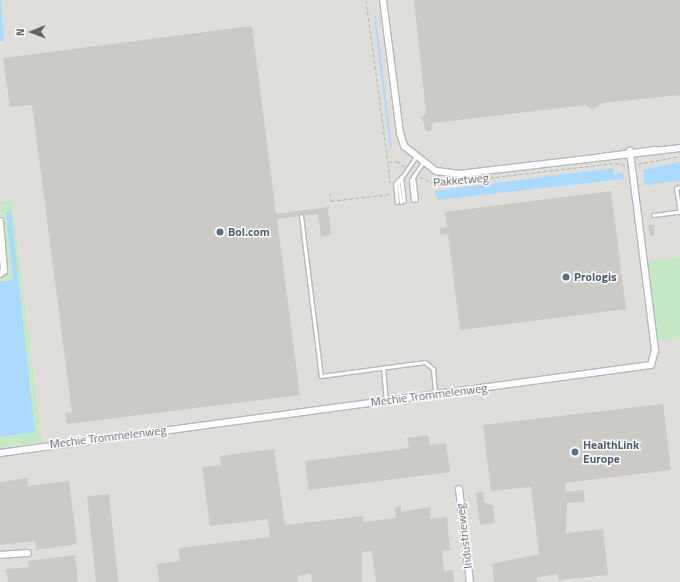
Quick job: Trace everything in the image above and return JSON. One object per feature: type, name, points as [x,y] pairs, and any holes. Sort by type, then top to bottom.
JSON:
[{"type":"street","name":"Pakketweg","points":[[383,0],[400,133],[404,146],[424,162],[447,175],[630,154]]},
{"type":"street","points":[[630,154],[680,148]]},
{"type":"street","name":"Mechie Trommelenweg","points":[[2,451],[650,365],[656,350],[630,154]]},
{"type":"street","points":[[0,221],[4,271],[0,274]]},
{"type":"street","name":"Industrieweg","points":[[459,489],[470,582]]},
{"type":"street","points":[[0,555],[28,552]]},
{"type":"lane","points":[[401,176],[401,202],[395,184],[401,176],[407,168],[416,156]]},
{"type":"lane","points":[[414,200],[414,175],[424,162]]},
{"type":"lane","points":[[653,215],[679,212],[676,188],[680,188]]},
{"type":"lane","points":[[301,216],[321,376],[429,363],[436,394]]},
{"type":"lane","points":[[383,368],[386,401]]},
{"type":"path","points":[[330,193],[331,202],[392,194],[366,0]]},
{"type":"path","points":[[631,165],[680,156]]},
{"type":"path","points":[[388,162],[397,161],[407,168]]},
{"type":"path","name":"Pakketweg","points":[[414,175],[429,184],[436,184],[615,164],[631,165]]},
{"type":"shaded area","points":[[0,0],[680,0],[680,582],[0,582]]},
{"type":"green space","points":[[12,201],[42,442],[0,447],[0,437],[35,431],[19,280],[6,212],[13,281],[0,282],[6,272],[1,202]]},
{"type":"green space","points":[[680,257],[680,338],[658,341],[648,261]]},
{"type":"water","points":[[1,0],[4,41],[0,41]]},
{"type":"water","points":[[680,162],[680,181],[644,185],[643,170]]},
{"type":"water","points":[[613,168],[614,174],[623,173],[624,179],[438,200],[434,191]]},
{"type":"water","points":[[11,211],[35,432],[0,437],[0,282],[13,280],[6,212]]},
{"type":"building","points":[[414,0],[680,0],[680,95],[602,103],[592,110],[586,105],[433,123],[431,131],[426,131],[422,118],[426,113]]},
{"type":"building","points":[[252,26],[276,214],[328,207],[331,235],[321,237],[318,214],[277,219],[300,395],[67,424],[65,413],[72,412],[32,105],[10,107],[3,58]]},
{"type":"building","points":[[611,191],[626,309],[460,330],[448,234],[440,235],[440,228],[447,227],[445,212]]},
{"type":"building","points":[[648,225],[654,225],[655,235],[650,236]]},
{"type":"building","points":[[663,404],[671,470],[565,483],[566,492],[584,490],[585,502],[567,503],[566,533],[603,529],[608,575],[559,580],[558,574],[537,577],[537,582],[494,582],[492,564],[539,554],[531,487],[491,491],[483,425]]},
{"type":"building","points":[[428,435],[430,445],[446,443],[450,472],[309,490],[305,461],[409,448],[407,438]]},
{"type":"building","points":[[274,449],[285,525],[363,516],[364,522],[396,518],[395,507],[401,506],[401,512],[430,507],[431,519],[447,517],[450,550],[442,551],[444,571],[453,570],[454,582],[376,582],[372,551],[362,552],[362,582],[312,582],[311,574],[297,576],[298,582],[159,582],[157,564],[180,561],[178,548],[270,537],[268,519],[210,526],[202,467],[221,465],[220,456]]},
{"type":"building","points":[[27,478],[28,486],[69,481],[77,544],[36,550],[35,541],[0,545],[0,482]]},
{"type":"building","points":[[483,492],[484,502],[493,505],[495,523],[480,525],[476,493]]},
{"type":"building","points":[[109,494],[118,582],[96,582],[87,496]]},
{"type":"building","points":[[75,555],[78,582],[8,582],[6,569],[29,567],[28,561]]},
{"type":"waterway","points":[[375,17],[391,147]]},
{"type":"place","name":"Bol.com","points":[[220,232]]},
{"type":"place","name":"Prologis","points":[[566,277]]},
{"type":"place","name":"HealthLink Europe","points":[[575,452]]}]
